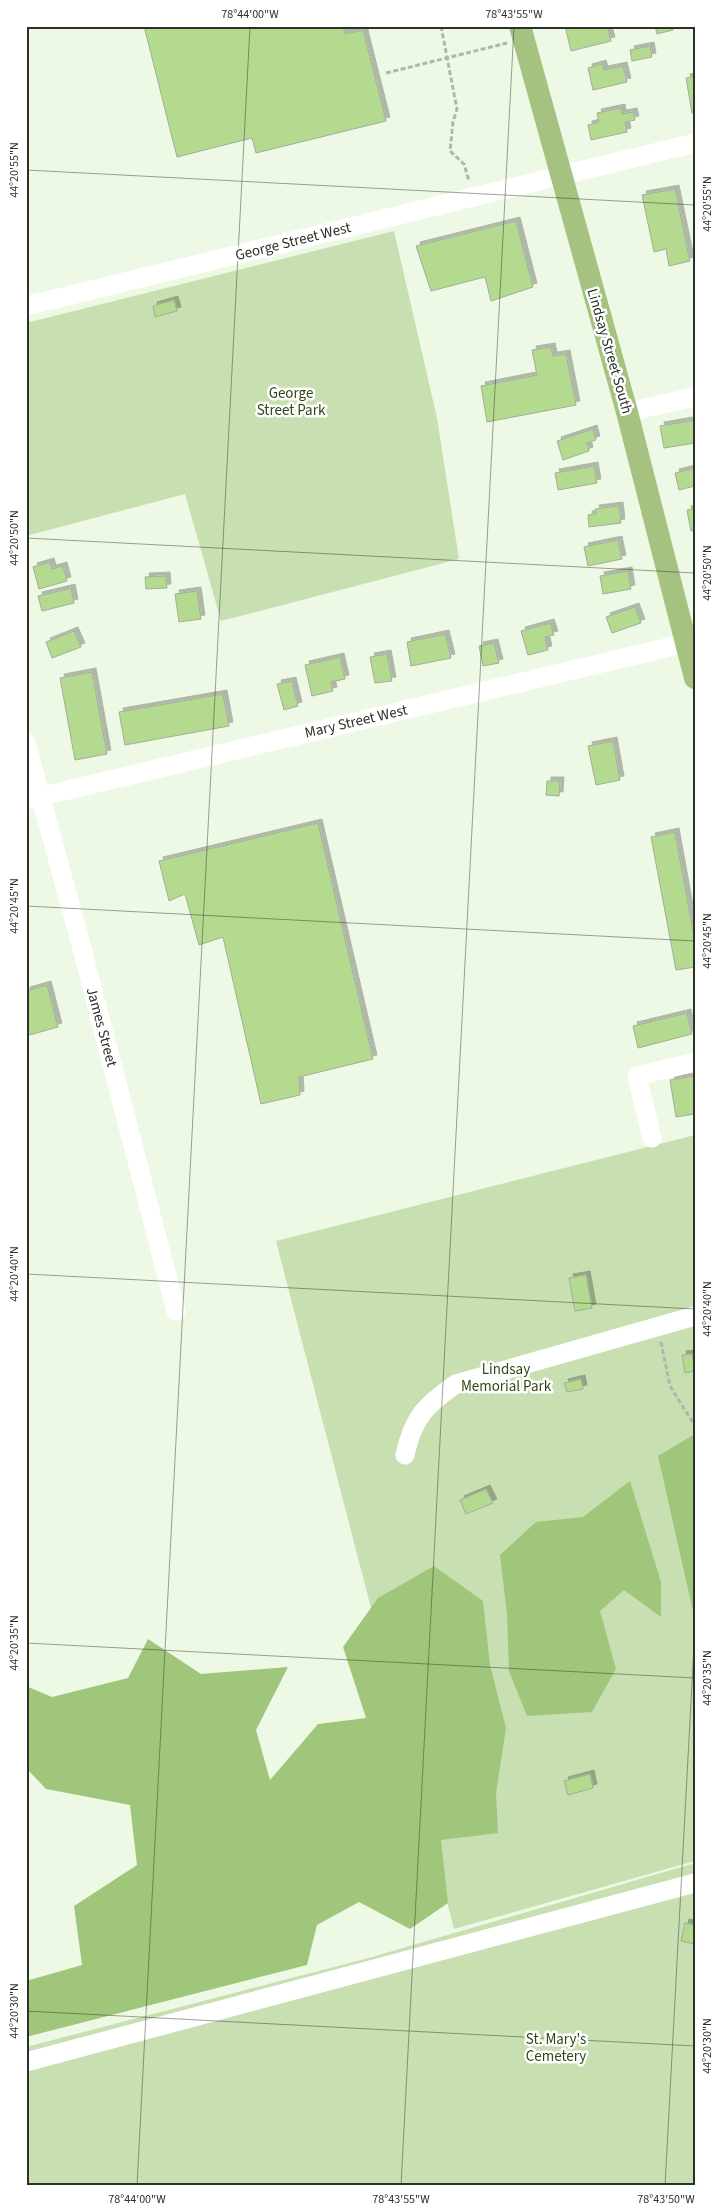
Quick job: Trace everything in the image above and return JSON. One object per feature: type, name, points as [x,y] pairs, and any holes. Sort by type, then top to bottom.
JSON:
[{"type":"main road","name":"Lindsay Street South","points":[[522,33],[690,642],[695,678]]},
{"type":"street","name":"George Street West","points":[[26,306],[163,274],[560,174],[695,143]]},
{"type":"street","points":[[627,412],[695,397]]},
{"type":"street","name":"Mary Street West","points":[[33,798],[690,642]]},
{"type":"street","name":"James Street","points":[[26,743],[33,798],[176,1311]]},
{"type":"street","points":[[652,1138],[637,1076],[695,1062]]},
{"type":"street","points":[[405,1454],[409,1436],[417,1419],[430,1402],[456,1384],[695,1316]]},
{"type":"street","points":[[26,2062],[695,1883]]},
{"type":"path","points":[[441,26],[457,109],[453,122],[450,151],[464,164],[473,196]]},
{"type":"path","points":[[386,73],[447,58],[522,33]]},
{"type":"path","points":[[658,1327],[670,1386],[695,1426]]},
{"type":"green space","name":"George Street Park","points":[[394,231],[437,418],[459,559],[221,621],[185,494],[26,536],[26,323]]},
{"type":"green space","name":"Lindsay Memorial Park","points":[[695,1135],[695,1861],[454,1929],[276,1241]]},
{"type":"green space","points":[[695,1434],[695,1620],[658,1456]]},
{"type":"green space","points":[[630,1481],[661,1582],[661,1617],[624,1590],[600,1611],[616,1669],[592,1712],[527,1716],[509,1671],[507,1614],[500,1555],[536,1522],[583,1517]]},
{"type":"green space","points":[[434,1566],[483,1601],[490,1665],[506,1728],[496,1793],[498,1833],[441,1840],[448,1903],[410,1929],[359,1902],[317,1925],[307,1965],[26,2037],[26,1981],[82,1965],[74,1906],[137,1865],[130,1805],[46,1789],[26,1768],[26,1686],[52,1697],[128,1678],[148,1639],[201,1674],[288,1667],[256,1730],[270,1780],[318,1724],[366,1718],[343,1647],[378,1598]]},
{"type":"green space","name":"St. Mary's Cemetery","points":[[695,1863],[695,2186],[26,2186],[26,2047],[365,1959]]},
{"type":"building","points":[[144,26],[343,26],[345,34],[363,30],[386,121],[256,153],[252,138],[177,157]]},
{"type":"building","points":[[565,26],[607,26],[611,41],[571,51]]},
{"type":"building","points":[[655,26],[672,26],[673,30],[657,34]]},
{"type":"building","points":[[650,46],[652,57],[632,61],[630,50]]},
{"type":"building","points":[[602,64],[604,70],[623,66],[627,82],[593,90],[588,68]]},
{"type":"building","points":[[695,76],[695,113],[692,113],[686,78]]},
{"type":"building","points":[[621,108],[622,114],[633,112],[635,120],[625,122],[627,132],[591,140],[588,125],[599,122],[597,113]]},
{"type":"building","points":[[675,189],[690,261],[669,266],[666,249],[654,252],[642,195]]},
{"type":"building","points":[[516,221],[533,287],[491,301],[485,277],[431,291],[416,246]]},
{"type":"building","points":[[174,300],[177,311],[155,317],[153,306]]},
{"type":"building","points":[[551,347],[553,356],[566,354],[576,405],[487,422],[481,386],[537,375],[532,350]]},
{"type":"building","points":[[695,420],[695,443],[664,448],[660,426]]},
{"type":"building","points":[[593,429],[596,440],[587,443],[589,451],[563,460],[557,441]]},
{"type":"building","points":[[594,466],[597,483],[558,490],[555,473]]},
{"type":"building","points":[[695,468],[695,486],[679,490],[675,473]]},
{"type":"building","points":[[619,506],[621,523],[589,527],[588,515],[596,514],[595,509]]},
{"type":"building","points":[[695,508],[695,530],[691,531],[687,510]]},
{"type":"building","points":[[618,540],[622,559],[588,566],[584,547]]},
{"type":"building","points":[[50,562],[52,569],[63,566],[67,581],[39,589],[33,567]]},
{"type":"building","points":[[628,571],[631,589],[603,594],[600,576]]},
{"type":"building","points":[[166,576],[167,588],[146,589],[145,577]]},
{"type":"building","points":[[71,588],[74,603],[42,611],[38,596]]},
{"type":"building","points":[[197,591],[201,619],[179,622],[175,594]]},
{"type":"building","points":[[635,607],[641,623],[612,633],[606,617]]},
{"type":"building","points":[[550,623],[554,635],[545,637],[548,650],[528,655],[521,631]]},
{"type":"building","points":[[74,631],[81,647],[52,658],[46,642]]},
{"type":"building","points":[[445,634],[451,658],[411,666],[407,642]]},
{"type":"building","points":[[494,643],[499,663],[483,666],[479,646]]},
{"type":"building","points":[[387,654],[392,681],[375,683],[370,657]]},
{"type":"building","points":[[340,657],[345,679],[331,682],[333,691],[312,696],[305,665]]},
{"type":"building","points":[[92,672],[107,754],[75,760],[60,678]]},
{"type":"building","points":[[292,681],[298,706],[284,710],[277,684]]},
{"type":"building","points":[[223,694],[229,726],[125,745],[119,712]]},
{"type":"building","points":[[613,741],[620,780],[596,785],[588,746]]},
{"type":"building","points":[[547,781],[560,781],[559,796],[546,795]]},
{"type":"building","points":[[318,823],[373,1059],[299,1077],[300,1095],[261,1104],[223,937],[199,945],[185,894],[169,901],[159,861]]},
{"type":"building","points":[[675,832],[695,942],[695,967],[676,970],[651,837]]},
{"type":"building","points":[[47,985],[58,1027],[26,1036],[26,991]]},
{"type":"building","points":[[687,1013],[692,1034],[638,1048],[633,1026]]},
{"type":"building","points":[[695,1076],[695,1114],[676,1117],[670,1080]]},
{"type":"building","points":[[586,1275],[592,1308],[575,1311],[569,1278]]},
{"type":"building","points":[[692,1354],[695,1371],[685,1373],[682,1355]]},
{"type":"building","points":[[581,1379],[583,1389],[567,1392],[564,1383]]},
{"type":"building","points":[[486,1489],[493,1503],[466,1514],[460,1500]]},
{"type":"building","points":[[590,1774],[593,1788],[568,1795],[564,1781]]},
{"type":"building","points":[[685,1923],[695,1925],[695,1944],[681,1941]]}]
